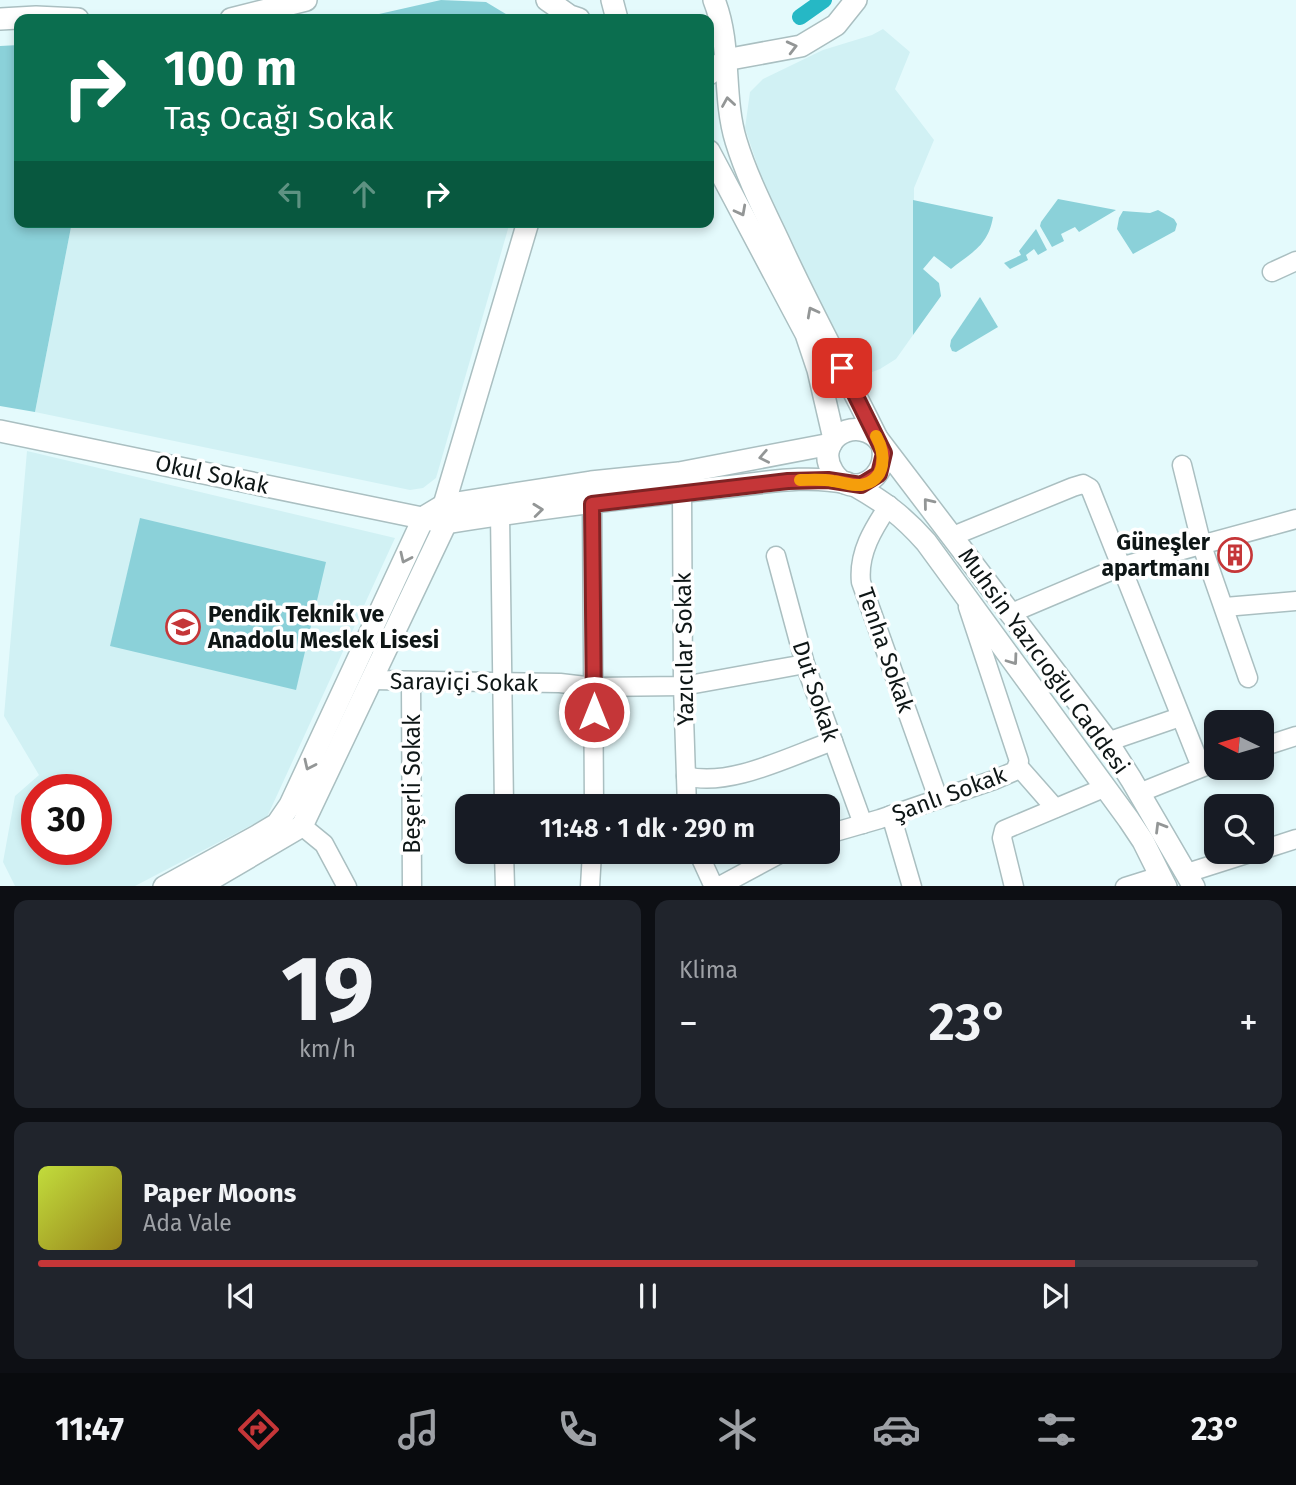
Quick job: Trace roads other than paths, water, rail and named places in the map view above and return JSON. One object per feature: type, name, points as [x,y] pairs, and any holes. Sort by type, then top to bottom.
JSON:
[{"type":"street","points":[[251,14],[306,0]]},
{"type":"street","points":[[547,0],[567,14]]},
{"type":"street","name":"Muhsin Yazıcıoğlu Caddesi","points":[[715,0],[723,31],[717,67],[726,88],[730,118],[751,182],[810,309],[880,442],[1107,742],[1190,880]]},
{"type":"street","points":[[717,67],[801,46],[836,25],[856,0]]},
{"type":"street","points":[[714,160],[806,334],[818,370],[833,442]]},
{"type":"street","points":[[166,886],[277,824],[362,676],[445,514],[526,228]]},
{"type":"street","points":[[1272,272],[1296,261]]},
{"type":"street","points":[[200,886],[302,826],[424,517],[680,482],[828,480],[850,484],[868,482],[879,474],[884,460],[880,442],[864,429],[856,428],[840,433],[828,455],[829,464],[839,479],[850,484]]},
{"type":"street","name":"Okul Sokak","points":[[0,431],[424,517]]},
{"type":"street","points":[[680,482],[833,442]]},
{"type":"street","points":[[1182,465],[1202,546],[1248,678]]},
{"type":"street","name":"Yazıcılar Sokak","points":[[680,482],[687,794]]},
{"type":"street","name":"Muhsin Yazıcıoğlu Caddesi","points":[[850,484],[888,505],[906,519],[926,542],[1106,787],[1143,841],[1163,881]]},
{"type":"street","points":[[953,536],[1083,484],[1090,488],[1180,717],[1204,757]]},
{"type":"street","points":[[592,493],[594,794]]},
{"type":"street","points":[[499,505],[504,794]]},
{"type":"street","name":"Tenha Sokak","points":[[888,505],[863,551],[861,582],[938,798]]},
{"type":"street","points":[[1009,614],[1120,567],[1296,519]]},
{"type":"street","name":"Dut Sokak","points":[[776,556],[806,664],[863,824]]},
{"type":"street","name":"Şanlı Sokak","points":[[840,831],[994,780],[1015,771],[1018,766],[1019,761],[965,596]]},
{"type":"street","points":[[1225,607],[1296,601]]},
{"type":"street","name":"Sarayiçi Sokak","points":[[362,676],[411,682],[560,683],[594,687],[684,686],[806,664]]},
{"type":"street","name":"Beşerli Sokak","points":[[411,682],[412,886]]},
{"type":"street","points":[[1107,742],[1180,717]]},
{"type":"street","points":[[1274,743],[1296,736]]},
{"type":"street","points":[[686,776],[698,779],[727,779],[833,741]]},
{"type":"street","points":[[1018,766],[1055,808]]},
{"type":"street","points":[[1014,886],[1002,838],[1004,830],[1106,787],[1135,786],[1204,766]]},
{"type":"street","points":[[891,815],[912,886]]},
{"type":"street","points":[[302,826],[324,844],[346,886]]},
{"type":"street","points":[[1274,846],[1296,839]]},
{"type":"street","points":[[504,864],[505,886]]},
{"type":"street","points":[[590,886],[591,864]]},
{"type":"street","points":[[704,864],[715,886]]},
{"type":"street","points":[[718,886],[760,864]]},
{"type":"street","points":[[1190,880],[1226,864]]},
{"type":"street","points":[[1131,886],[1163,881]]},
{"type":"waterway","points":[[800,17],[824,0]]},
{"type":"place","name":"Güneşler apartmanı","points":[[1235,555]]},
{"type":"place","name":"Pendik Teknik ve Anadolu Meslek Lisesi","points":[[183,627]]}]
